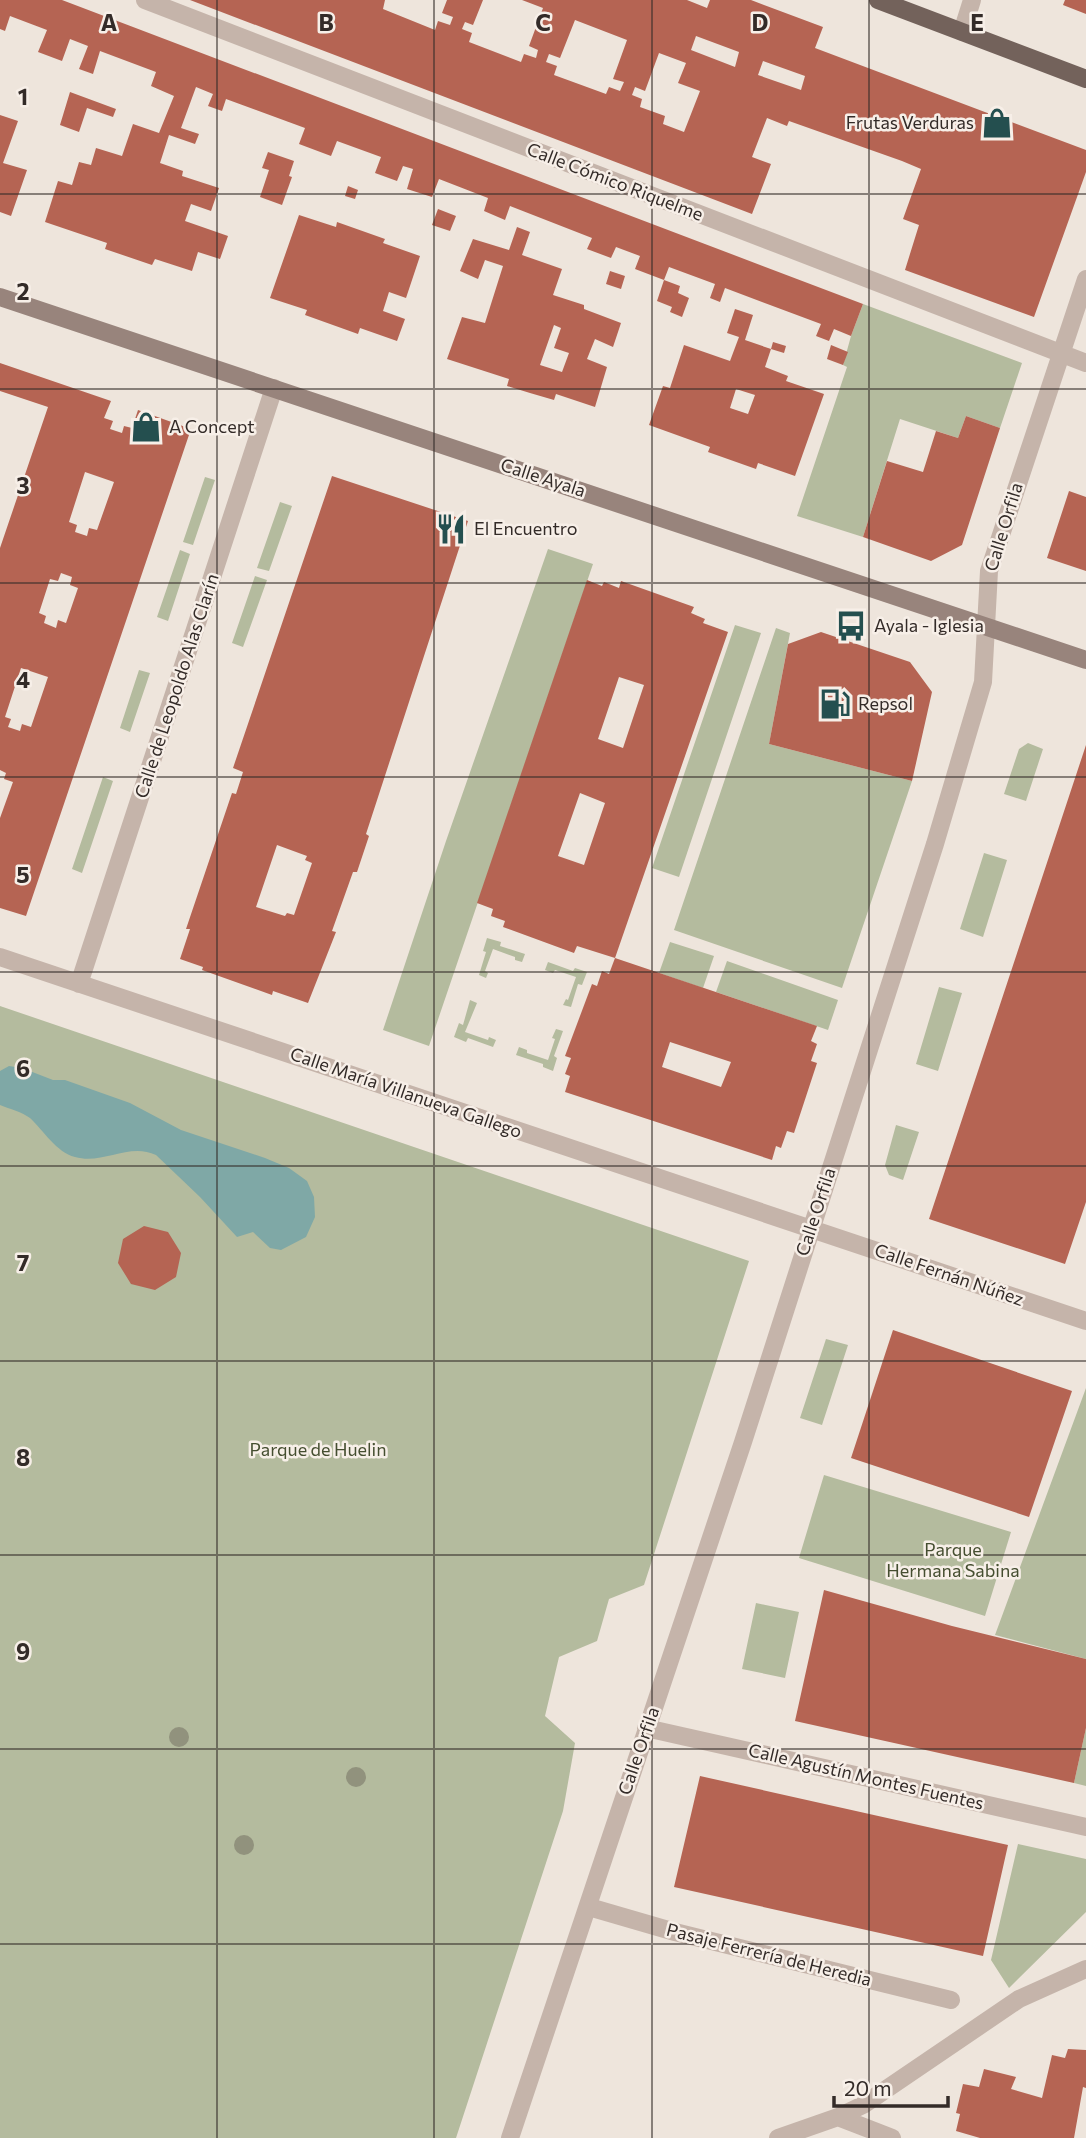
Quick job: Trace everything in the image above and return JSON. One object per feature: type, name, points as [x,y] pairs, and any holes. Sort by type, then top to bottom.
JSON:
[{"type":"main road","points":[[878,0],[1086,79]]},
{"type":"main road","name":"Calle Ayala","points":[[0,297],[1086,660]]},
{"type":"street","name":"Calle Cómico Riquelme","points":[[145,0],[1086,363]]},
{"type":"street","points":[[962,32],[972,0]]},
{"type":"street","name":"Calle Orfila","points":[[510,2138],[714,1528],[934,845],[983,682],[989,571],[1086,279]]},
{"type":"street","name":"Calle de Leopoldo Alas Clarín","points":[[79,984],[274,388]]},
{"type":"street","name":"Calle María Villanueva Gallego","points":[[0,957],[811,1228]]},
{"type":"street","name":"Calle Fernán Núñez","points":[[811,1228],[1086,1321]]},
{"type":"street","name":"Calle Agustín Montes Fuentes","points":[[646,1728],[1086,1827]]},
{"type":"street","name":"Pasaje Ferrería de Heredia","points":[[589,1907],[675,1932],[951,2000]]},
{"type":"street","points":[[778,2138],[838,2117],[863,2105],[1019,1999],[1086,1969]]},
{"type":"street","points":[[838,2117],[892,2138]]},
{"type":"green space","points":[[863,304],[1022,363],[1000,428],[966,416],[958,438],[900,419],[863,537],[797,516],[847,367],[843,365]]},
{"type":"green space","points":[[205,477],[215,480],[193,545],[183,542]]},
{"type":"green space","points":[[280,502],[292,506],[269,571],[257,568]]},
{"type":"green space","points":[[548,549],[593,564],[429,1046],[383,1030]]},
{"type":"green space","points":[[180,550],[190,554],[168,621],[157,617]]},
{"type":"green space","points":[[255,576],[267,580],[243,647],[232,643]]},
{"type":"green space","points":[[735,625],[761,633],[679,877],[652,868]]},
{"type":"green space","points":[[776,628],[790,633],[769,744],[912,781],[842,988],[674,930]]},
{"type":"green space","points":[[139,670],[150,673],[130,732],[120,728]]},
{"type":"green space","points":[[1028,743],[1043,749],[1026,801],[1004,794],[1019,749]]},
{"type":"green space","points":[[103,777],[113,781],[82,873],[72,869]]},
{"type":"green space","points":[[984,853],[1007,860],[983,937],[960,929]]},
{"type":"green space","points":[[487,938],[501,942],[500,946],[525,954],[522,962],[493,949],[485,971],[488,973],[486,978],[479,975]]},
{"type":"green space","points":[[670,942],[714,956],[703,988],[659,973]]},
{"type":"green space","points":[[727,961],[838,1000],[828,1030],[716,992]]},
{"type":"green space","points":[[548,962],[573,971],[575,968],[587,972],[582,985],[578,984],[571,1007],[563,1005],[566,999],[568,1000],[576,977],[555,970],[553,973],[545,970]]},
{"type":"green space","points":[[939,987],[962,993],[938,1071],[916,1064]]},
{"type":"green space","points":[[470,1000],[477,1003],[465,1032],[496,1040],[493,1047],[468,1038],[466,1042],[454,1037],[459,1023],[463,1025]]},
{"type":"green space","name":"Parque de Huelin","points":[[0,1006],[749,1261],[644,1585],[609,1599],[597,1641],[559,1657],[545,1716],[575,1743],[563,1811],[456,2138],[0,2138]]},
{"type":"green space","points":[[556,1029],[563,1031],[554,1056],[557,1058],[553,1071],[543,1067],[543,1064],[516,1055],[519,1047],[527,1050],[527,1053],[548,1060]]},
{"type":"green space","points":[[896,1125],[919,1132],[903,1180],[889,1175],[885,1165]]},
{"type":"green space","points":[[826,1339],[848,1345],[822,1425],[800,1418]]},
{"type":"green space","points":[[1086,1388],[1086,1659],[995,1635]]},
{"type":"green space","name":"Parque Hermana Sabina","points":[[824,1475],[1011,1532],[985,1616],[799,1558]]},
{"type":"green space","points":[[756,1603],[799,1612],[785,1678],[742,1669]]},
{"type":"green space","points":[[1086,1728],[1086,1786],[1074,1783]]},
{"type":"green space","points":[[1018,1844],[1086,1859],[1086,1912],[1009,1988],[991,1960]]},
{"type":"water","points":[[9,1066],[53,1080],[65,1080],[130,1103],[181,1130],[289,1168],[307,1181],[314,1197],[315,1217],[306,1237],[281,1250],[270,1248],[253,1232],[237,1237],[156,1155],[136,1151],[85,1159],[68,1154],[56,1146],[30,1118],[0,1105],[0,1071]]},
{"type":"building","points":[[0,0],[62,0],[863,304],[851,336],[834,329],[829,341],[816,336],[821,324],[725,288],[720,302],[710,298],[715,284],[669,267],[664,280],[635,269],[640,256],[616,247],[611,258],[587,249],[592,238],[510,206],[505,220],[484,211],[488,198],[439,179],[432,197],[407,189],[413,169],[403,166],[397,181],[375,173],[381,157],[337,141],[331,156],[299,144],[305,128],[226,99],[222,111],[208,106],[213,94],[196,87],[181,128],[199,134],[195,144],[169,135],[160,163],[183,171],[182,176],[219,188],[211,211],[191,204],[185,221],[228,236],[220,259],[198,252],[192,271],[155,259],[152,265],[105,249],[107,243],[45,222],[58,181],[72,185],[79,162],[91,165],[96,148],[122,156],[133,124],[159,133],[174,96],[151,86],[156,72],[100,51],[93,74],[79,69],[88,46],[70,39],[62,61],[38,52],[47,30],[10,16],[5,31],[0,29]]},
{"type":"building","points":[[190,0],[385,0],[383,9],[435,30],[438,21],[450,25],[453,17],[442,13],[447,0],[483,0],[473,25],[465,22],[462,29],[472,33],[469,42],[521,62],[524,54],[536,58],[538,50],[529,46],[543,8],[522,0],[687,0],[707,8],[710,0],[751,0],[823,27],[815,48],[1086,150],[1086,172],[1034,317],[905,270],[919,225],[903,219],[921,169],[902,161],[789,121],[787,126],[767,118],[752,157],[771,164],[752,214]],"holes":[[[575,20],[627,40],[613,79],[624,82],[620,91],[609,87],[606,94],[554,75],[557,66],[546,62],[549,54],[560,58]],[[696,36],[739,52],[735,67],[691,50]],[[659,53],[686,63],[678,83],[700,91],[684,132],[663,124],[665,116],[640,107],[642,99],[632,95],[635,87],[645,91]],[[763,61],[805,76],[801,90],[758,75]]]},
{"type":"building","points":[[1065,0],[1086,0],[1086,14],[1063,5]]},
{"type":"building","points":[[70,92],[116,109],[113,117],[87,108],[79,132],[60,125]]},
{"type":"building","points":[[0,115],[18,121],[3,163],[27,170],[11,216],[0,212]]},
{"type":"building","points":[[268,152],[294,161],[289,176],[292,177],[282,205],[260,197],[269,170],[262,168]]},
{"type":"building","points":[[348,186],[358,190],[355,199],[345,196]]},
{"type":"building","points":[[438,209],[456,216],[450,231],[432,225]]},
{"type":"building","points":[[299,215],[336,227],[337,222],[385,239],[383,243],[420,256],[406,298],[389,292],[383,311],[405,319],[397,341],[360,328],[358,334],[305,315],[307,310],[270,298]]},
{"type":"building","points":[[517,227],[530,232],[522,255],[562,269],[553,295],[584,305],[584,309],[621,323],[613,347],[595,339],[587,359],[607,367],[595,407],[556,394],[554,400],[507,386],[509,379],[447,359],[462,317],[485,323],[503,266],[485,260],[478,279],[460,271],[473,239],[509,250]],"holes":[[[554,325],[561,328],[554,348],[569,353],[562,372],[540,365]]]},
{"type":"building","points":[[610,271],[625,276],[621,289],[606,284]]},
{"type":"building","points":[[664,280],[680,286],[678,293],[689,298],[682,317],[670,312],[672,307],[657,301]]},
{"type":"building","points":[[735,309],[753,315],[745,340],[771,349],[765,367],[788,376],[786,381],[824,394],[795,476],[758,463],[756,469],[708,452],[710,447],[649,425],[663,386],[670,388],[684,345],[730,361],[739,337],[727,333]],"holes":[[[736,389],[755,395],[748,414],[730,408]]]},
{"type":"building","points":[[773,342],[786,346],[784,353],[771,349]]},
{"type":"building","points":[[831,345],[848,352],[843,365],[827,359]]},
{"type":"building","points":[[0,363],[111,401],[104,418],[113,421],[110,429],[122,433],[124,426],[132,428],[138,410],[191,429],[26,916],[0,908],[0,818],[13,782],[4,779],[6,773],[0,770],[0,548],[48,407],[0,391]],"holes":[[[85,472],[114,482],[97,530],[89,528],[87,536],[75,532],[77,525],[69,522]],[[61,573],[72,577],[70,585],[78,588],[66,623],[58,620],[56,628],[44,623],[46,616],[39,613],[50,579],[58,581]],[[21,668],[48,677],[31,727],[22,724],[20,731],[8,727],[11,719],[5,717]]]},
{"type":"building","points":[[966,416],[1000,428],[962,545],[931,561],[863,537],[887,461],[923,472],[936,431],[958,438]]},
{"type":"building","points":[[332,476],[468,521],[366,834],[369,836],[357,872],[353,872],[332,931],[336,932],[308,1003],[273,991],[272,995],[202,970],[203,967],[180,959],[190,929],[186,929],[232,793],[236,794],[243,772],[233,768]],"holes":[[[277,845],[307,856],[305,860],[312,863],[294,915],[287,913],[285,916],[256,907]]]},
{"type":"building","points":[[1069,491],[1086,497],[1086,571],[1047,558]]},
{"type":"building","points":[[587,580],[602,586],[604,582],[619,588],[621,581],[694,607],[691,613],[705,619],[703,623],[728,632],[615,958],[577,946],[574,953],[503,927],[505,921],[491,916],[493,909],[477,903]],"holes":[[[619,677],[644,685],[623,748],[598,739]],[[580,793],[605,803],[584,865],[558,856]]]},
{"type":"building","points":[[821,632],[910,662],[932,692],[912,781],[769,744],[788,644]]},
{"type":"building","points":[[1086,745],[1086,1202],[1065,1264],[929,1219]]},
{"type":"building","points":[[615,958],[817,1026],[811,1041],[817,1044],[811,1061],[817,1063],[794,1133],[787,1131],[781,1148],[776,1146],[772,1160],[565,1092],[570,1076],[565,1074],[571,1058],[565,1056],[592,984],[597,986],[602,971],[609,974]],"holes":[[[670,1042],[731,1062],[721,1087],[662,1067]]]},
{"type":"building","points":[[144,1226],[168,1232],[181,1253],[176,1277],[155,1290],[131,1284],[118,1263],[123,1239]]},
{"type":"building","points":[[893,1330],[1072,1391],[1029,1517],[851,1458]]},
{"type":"building","points":[[824,1590],[952,1626],[1086,1659],[1086,1728],[1074,1783],[795,1721]]},
{"type":"building","points":[[700,1776],[1008,1845],[983,1956],[674,1887]]},
{"type":"building","points":[[1068,2049],[1086,2050],[1086,2088],[1083,2087],[1074,2138],[980,2138],[956,2131],[960,2114],[956,2113],[963,2084],[979,2087],[984,2069],[1016,2077],[1011,2089],[1042,2098],[1052,2055],[1065,2058]]},
{"type":"place","name":"Frutas Verduras","points":[[997,123]]},
{"type":"place","name":"A Concept","points":[[146,427]]},
{"type":"place","name":"El Encuentro","points":[[451,529]]},
{"type":"place","name":"Ayala - Iglesia","points":[[851,626]]},
{"type":"place","name":"Repsol","points":[[835,704]]}]
